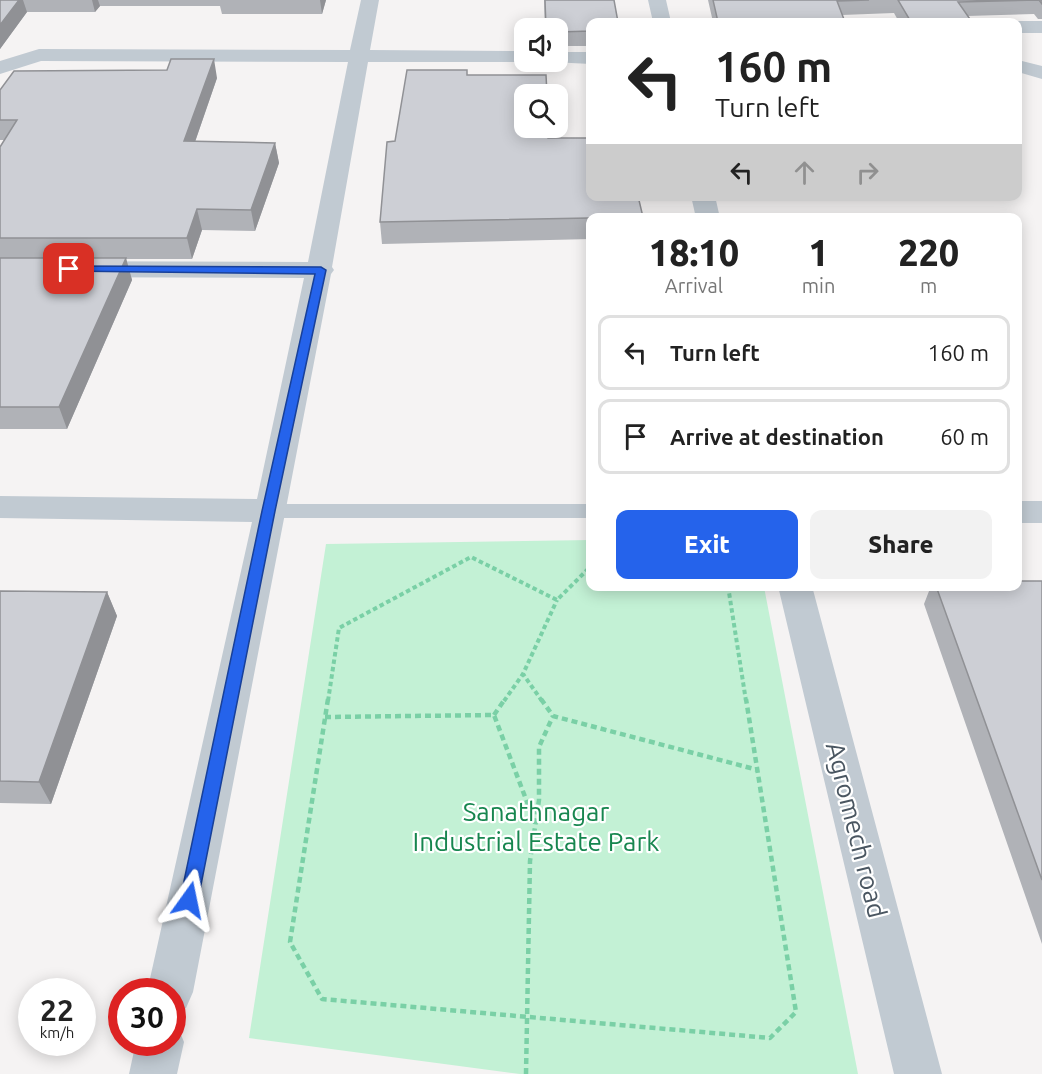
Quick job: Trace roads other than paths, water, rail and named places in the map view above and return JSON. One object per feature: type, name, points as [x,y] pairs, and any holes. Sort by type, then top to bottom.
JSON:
[{"type":"street","points":[[173,978],[268,511],[321,270],[370,0]]},
{"type":"street","points":[[657,0],[661,18]]},
{"type":"street","points":[[1022,27],[1042,27]]},
{"type":"street","points":[[0,68],[39,55],[514,57]]},
{"type":"street","points":[[568,58],[586,58]]},
{"type":"street","points":[[1022,67],[1042,73]]},
{"type":"street","points":[[0,268],[321,270]]},
{"type":"street","points":[[0,507],[268,511]]},
{"type":"street","points":[[1022,512],[1042,512]]},
{"type":"street","name":"Agromech road","points":[[796,591],[918,1074]]},
{"type":"street","points":[[153,1074],[157,1056]]},
{"type":"lane","points":[[268,511],[586,511]]},
{"type":"park label","name":"Sanathnagar Industrial Estate Park","points":[[536,827]]}]
